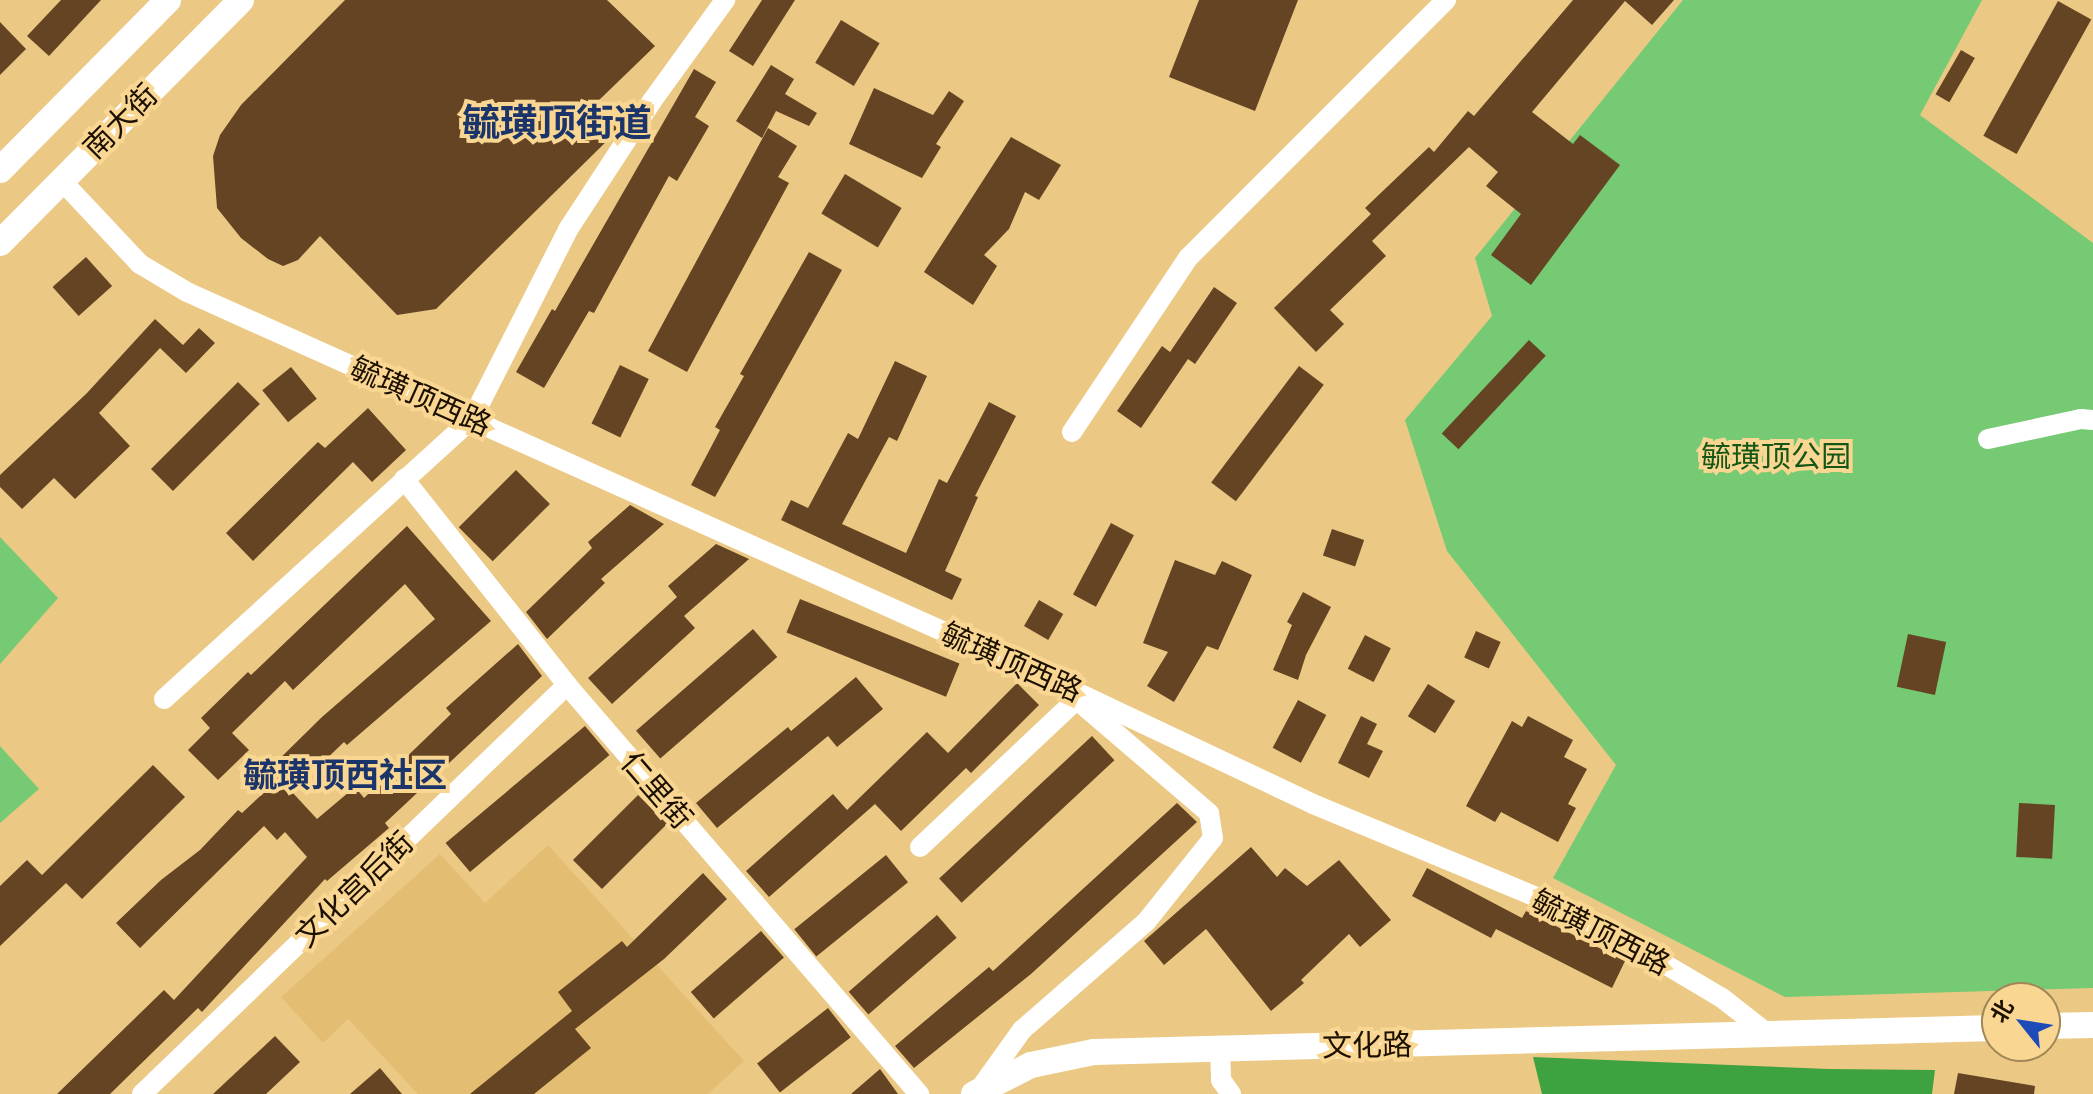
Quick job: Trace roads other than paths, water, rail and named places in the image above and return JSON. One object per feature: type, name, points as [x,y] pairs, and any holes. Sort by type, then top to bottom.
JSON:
[{"type":"main road","name":"南大街","points":[[0,170],[168,0]]},
{"type":"main road","name":"南大街","points":[[0,243],[241,0]]},
{"type":"main road","points":[[2061,1026],[2093,1025]]},
{"type":"main road","points":[[1768,1034],[1981,1028]]},
{"type":"main road","name":"文化路","points":[[976,1092],[1031,1065],[1080,1055],[1220,1048],[1768,1034]]},
{"type":"street","points":[[164,699],[472,419],[569,228],[652,101],[725,0]]},
{"type":"street","points":[[1072,432],[1188,258],[1446,0]]},
{"type":"street","name":"毓璜顶西路","points":[[62,181],[140,264],[187,292],[1036,673],[1313,804],[1549,902],[1722,998],[1768,1034]]},
{"type":"street","points":[[1988,439],[2081,419],[2093,420]]},
{"type":"street","name":"仁里街","points":[[404,479],[567,685],[919,1094]]},
{"type":"street","points":[[976,1092],[1022,1030],[1146,922],[1213,838],[1209,813],[1124,743],[1077,699],[1036,673]]},
{"type":"street","name":"文化宫后街","points":[[153,1090],[567,685]]},
{"type":"street","points":[[920,847],[1077,699]]},
{"type":"street","points":[[1220,1048],[1221,1080],[1231,1094]]},
{"type":"district","name":"毓璜顶街道","points":[[557,123]]},
{"type":"district","name":"毓璜顶西社区","points":[[345,775]]},
{"type":"park label","name":"毓璜顶公园","points":[[1776,456]]}]
